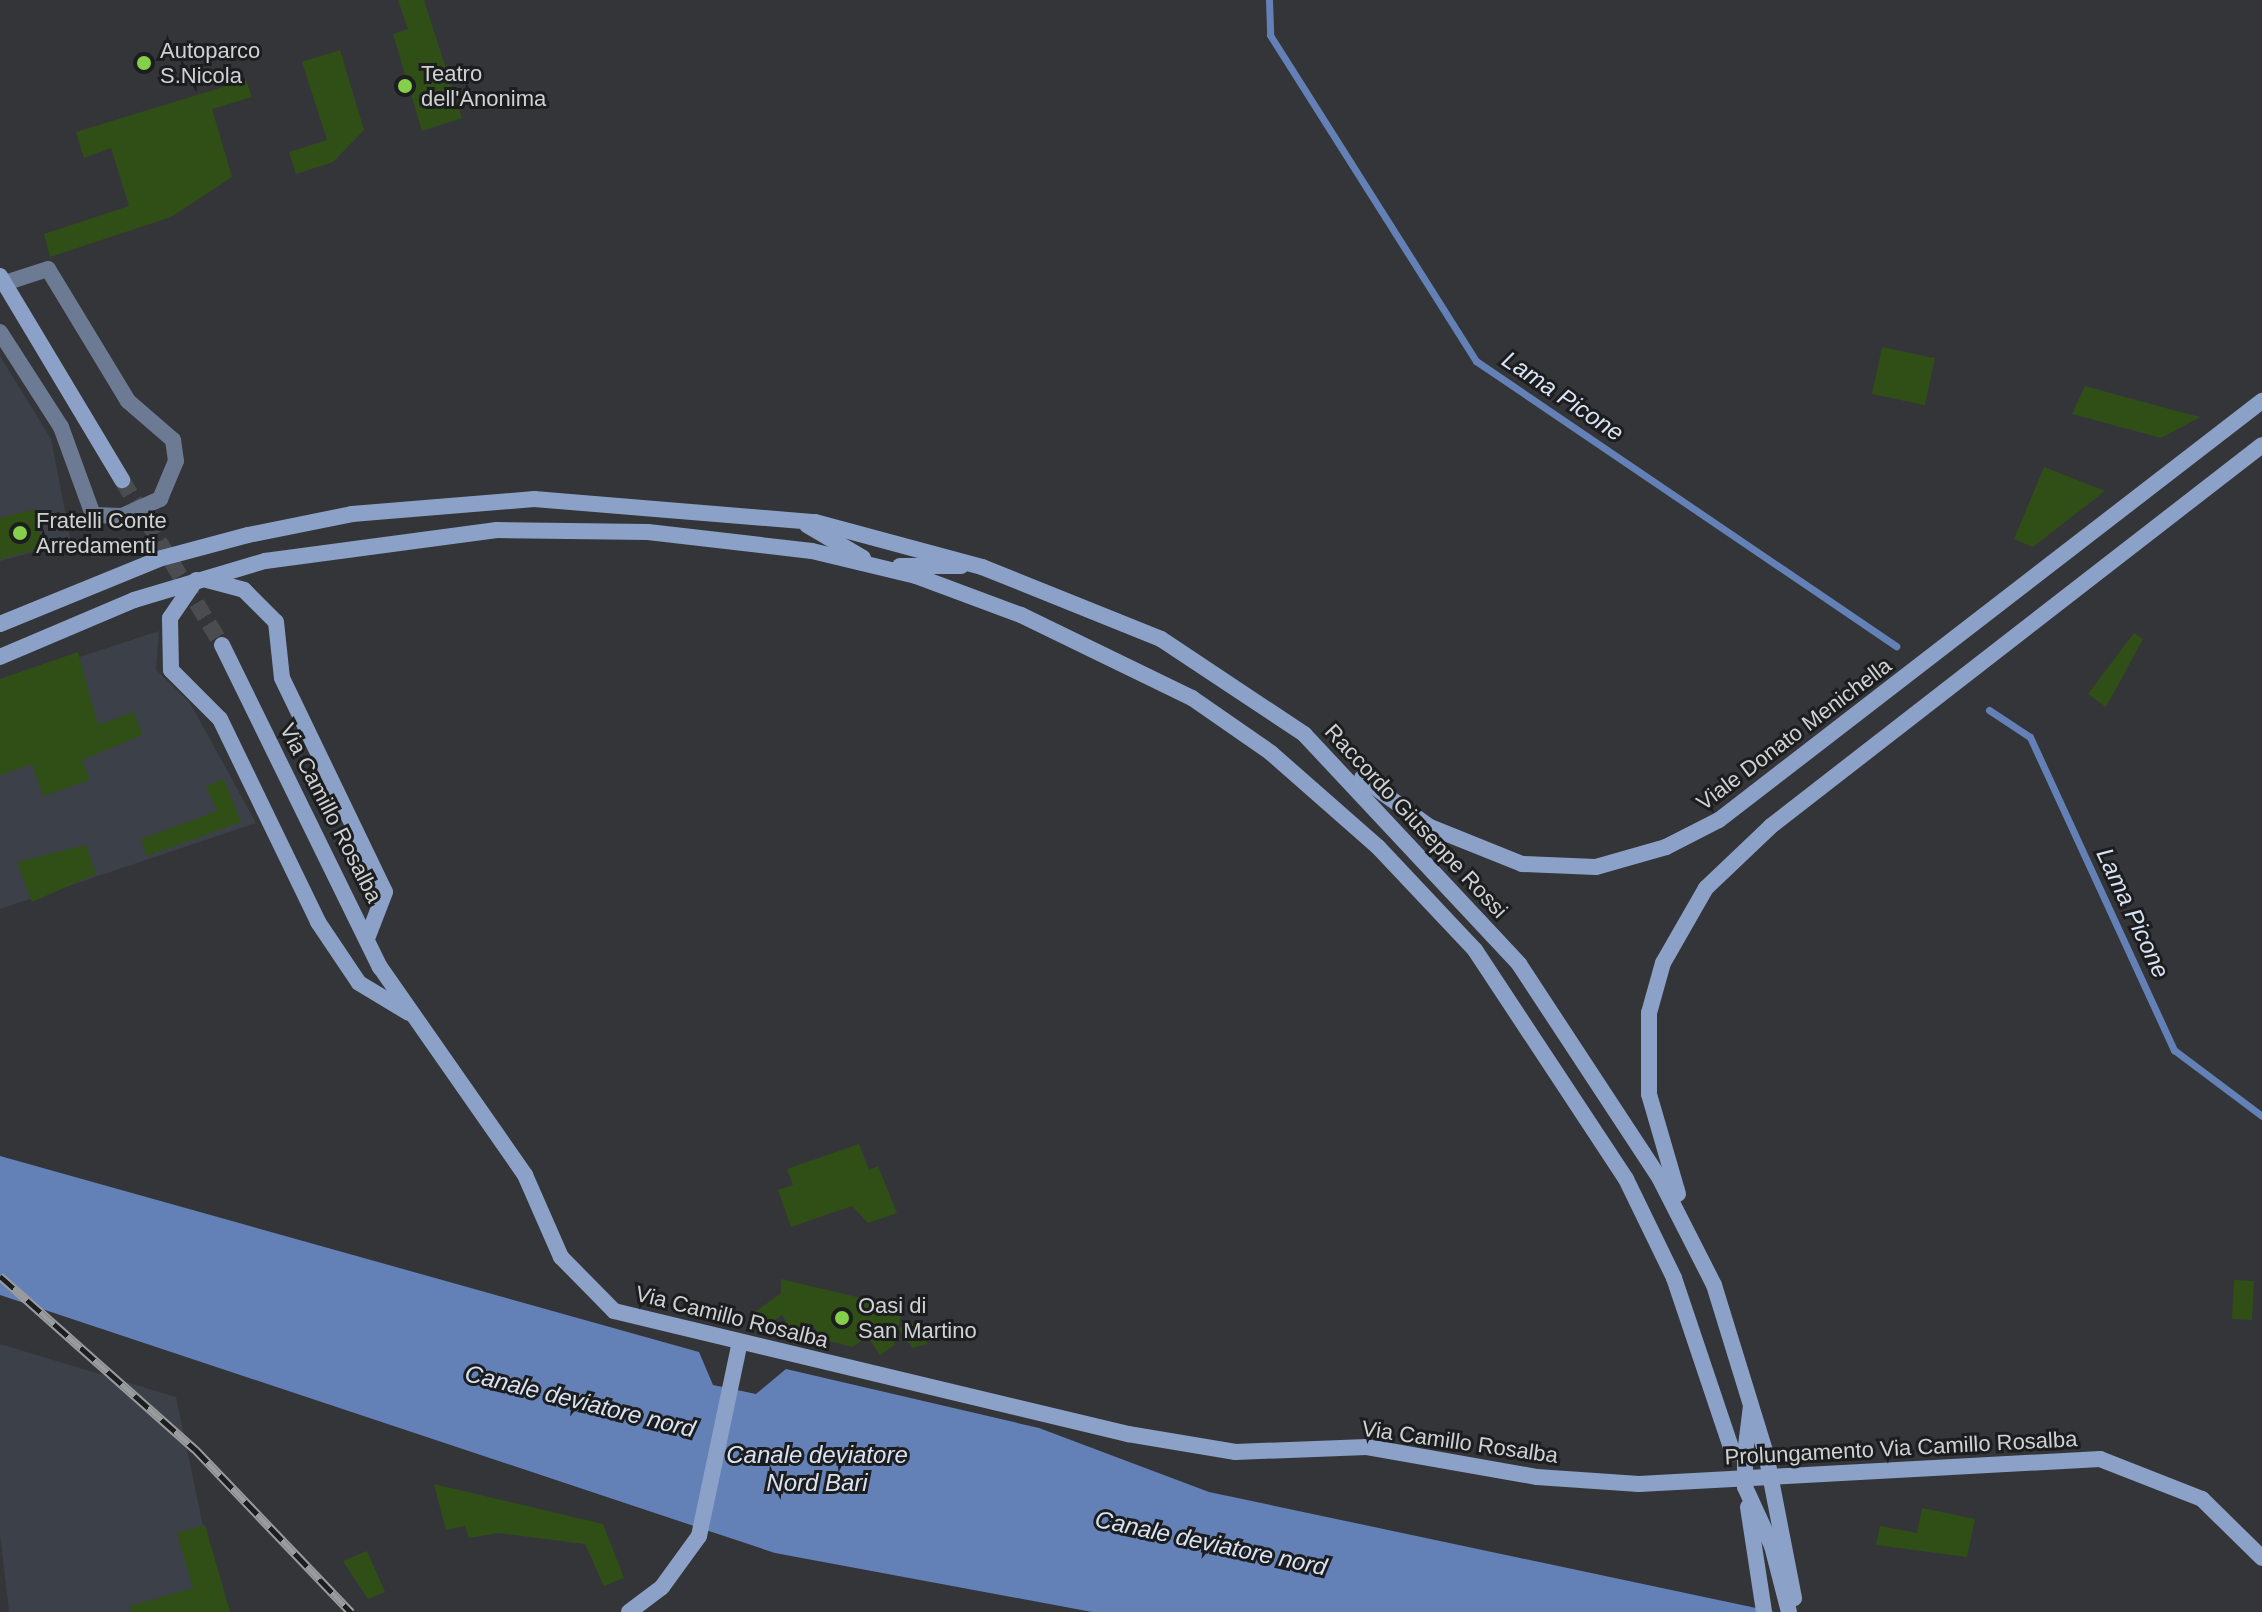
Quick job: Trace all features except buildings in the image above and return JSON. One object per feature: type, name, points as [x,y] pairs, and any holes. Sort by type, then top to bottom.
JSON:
[{"type":"main road","points":[[2,280],[122,480]]},
{"type":"main road","name":"Viale Donato Menichella","points":[[1304,734],[1430,827],[1522,864],[1566,868],[1635,858],[1719,820],[2262,401]]},
{"type":"main road","points":[[1714,1285],[1655,1127],[1645,1057],[1663,963],[1683,920],[1740,852],[2262,445]]},
{"type":"main road","name":"Raccordo Giuseppe Rossi","points":[[0,624],[162,558],[352,514],[534,499],[797,519],[982,567],[1134,628],[1252,695],[1304,734],[1519,964],[1660,1179],[1714,1285],[1752,1396],[1796,1612]]},
{"type":"main road","points":[[797,519],[875,565],[982,567]]},
{"type":"main road","points":[[0,657],[197,578],[357,544],[525,530],[738,540],[875,565],[979,597],[1137,669],[1252,740],[1333,804],[1433,901],[1530,1024],[1648,1224],[1707,1365],[1739,1453],[1764,1612]]},
{"type":"main road","points":[[197,578],[244,590],[276,622],[282,678],[385,892],[368,936]]},
{"type":"main road","points":[[197,578],[170,618],[171,670],[220,719],[318,922],[359,983],[409,1013]]},
{"type":"main road","name":"Via Camillo Rosalba","points":[[222,645],[409,1013],[525,1175],[561,1257],[585,1286],[614,1311],[1128,1434],[1235,1452],[1367,1447],[1584,1482],[1702,1482]]},
{"type":"main road","points":[[629,1612],[662,1587],[699,1536],[740,1342]]},
{"type":"main road","points":[[1739,1453],[1752,1396]]},
{"type":"main road","name":"Prolungamento Via Camillo Rosalba","points":[[1702,1482],[2100,1459],[2202,1499],[2262,1558]]},
{"type":"main road","points":[[1745,1487],[1772,1546],[1789,1612]]},
{"type":"street","points":[[0,332],[61,427],[93,515],[122,516],[160,499],[176,461],[173,440],[128,401],[48,269],[2,280]]},
{"type":"shaded area","points":[[0,356],[51,439],[71,542],[0,561]]},
{"type":"shaded area","points":[[159,631],[156,670],[190,703],[256,823],[0,909],[0,683]]},
{"type":"shaded area","points":[[0,1344],[176,1397],[221,1612],[9,1612],[0,1533]]},
{"type":"water","name":"Canale deviatore Nord Bari","points":[[0,1156],[699,1352],[713,1385],[756,1394],[786,1369],[1039,1428],[1209,1492],[1775,1612],[1092,1612],[775,1553],[0,1295]]},
{"type":"waterway","name":"Lama Picone","points":[[1269,0],[1270,35],[1476,361],[1896,646]]},
{"type":"waterway","name":"Lama Picone","points":[[1989,710],[2030,737],[2174,1050],[2262,1116]]},
{"type":"tunnel","points":[[122,480],[222,645]]},
{"type":"railway","points":[[0,1276],[195,1449],[351,1612]]},
{"type":"place","name":"Autoparco S.Nicola","points":[[144,63]]},
{"type":"place","name":"Teatro dell'Anonima","points":[[405,86]]},
{"type":"place","name":"Fratelli Conte Arredamenti","points":[[20,533]]},
{"type":"place","name":"Oasi di San Martino","points":[[842,1318]]},
{"type":"water label","name":"Canale deviatore nord","points":[[580,1401]]},
{"type":"water label","name":"Canale deviatore nord","points":[[1211,1543]]}]
